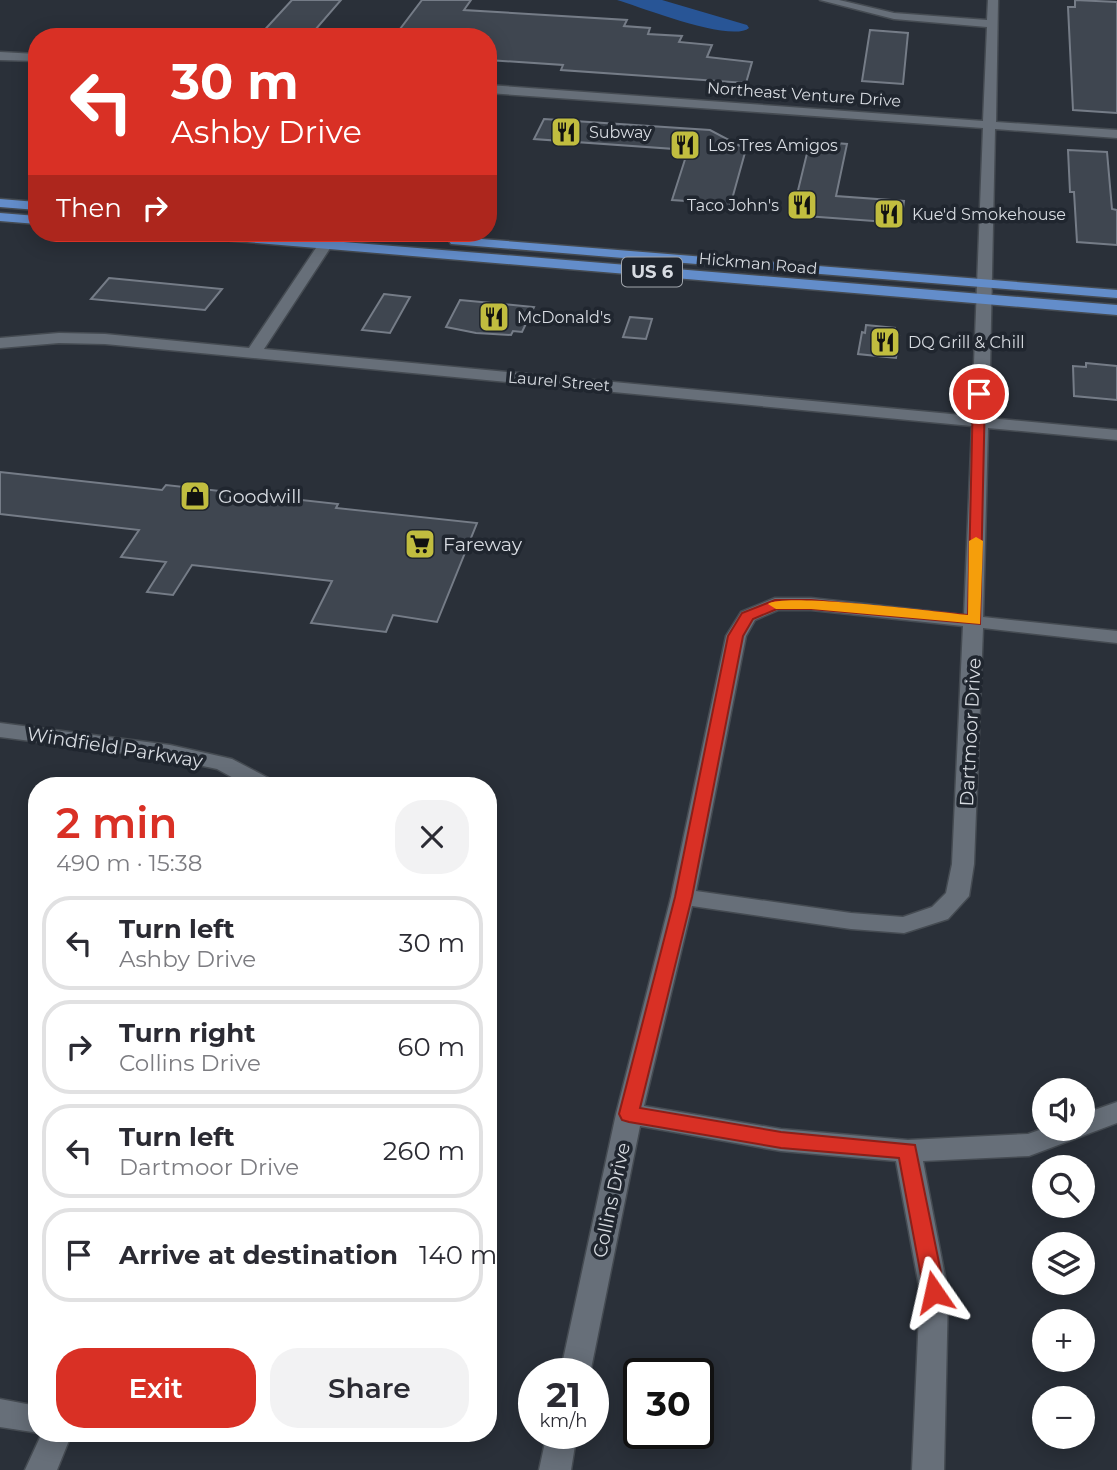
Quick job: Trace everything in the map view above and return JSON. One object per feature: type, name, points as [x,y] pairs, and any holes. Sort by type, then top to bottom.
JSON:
[{"type":"highway","points":[[0,203],[28,205]]},
{"type":"highway","points":[[0,218],[28,220]]},
{"type":"highway","name":"Hickman Road","points":[[368,242],[983,291],[1117,294]]},
{"type":"highway","name":"Hickman Road","points":[[452,242],[983,291],[1117,310]]},
{"type":"street","points":[[825,0],[894,16],[992,24]]},
{"type":"street","name":"Dartmoor Drive","points":[[683,897],[851,921],[904,925],[940,913],[957,896],[963,864],[975,620],[978,421],[993,0]]},
{"type":"street","points":[[0,56],[28,58]]},
{"type":"street","name":"Northeast Venture Drive","points":[[497,90],[1117,134]]},
{"type":"street","points":[[254,353],[328,242]]},
{"type":"street","name":"Laurel Street","points":[[0,343],[92,339],[1117,435]]},
{"type":"street","name":"Collins Drive","points":[[578,1358],[629,1114],[683,897],[736,636],[748,616],[775,604],[811,604],[1117,637]]},
{"type":"street","name":"Windfield Parkway","points":[[0,730],[197,758],[224,764],[249,777]]},
{"type":"street","points":[[1095,1120],[1117,1112]]},
{"type":"street","points":[[629,1114],[781,1140],[908,1151],[1029,1145],[1040,1141]]},
{"type":"street","points":[[908,1151],[934,1292],[928,1470]]},
{"type":"street","points":[[0,1413],[28,1418]]},
{"type":"street","points":[[41,1470],[53,1442]]},
{"type":"street","points":[[555,1470],[559,1449]]},
{"type":"water","points":[[617,0],[662,0],[747,25],[749,28],[724,31],[706,28]]},
{"type":"building","points":[[292,0],[341,0],[317,28],[266,28]]},
{"type":"building","points":[[422,0],[471,0],[464,10],[627,20],[624,26],[650,28],[648,34],[682,36],[679,42],[712,45],[707,57],[752,62],[746,83],[561,70],[563,65],[497,61],[497,28],[401,28]]},
{"type":"building","points":[[1075,0],[1117,2],[1117,113],[1073,110],[1068,7],[1075,7]]},
{"type":"building","points":[[870,30],[908,33],[903,84],[862,81]]},
{"type":"building","points":[[544,119],[710,130],[746,149],[729,210],[701,207],[702,202],[672,200],[688,150],[534,139]]},
{"type":"building","points":[[810,141],[847,144],[836,196],[904,201],[901,223],[792,215]]},
{"type":"building","points":[[1068,150],[1107,152],[1112,209],[1117,210],[1117,245],[1077,242]]},
{"type":"building","points":[[109,278],[222,289],[205,310],[91,299]]},
{"type":"building","points":[[384,294],[410,297],[390,333],[362,330]]},
{"type":"building","name":"McDonald's","points":[[460,300],[534,307],[522,332],[513,331],[511,335],[476,333],[446,327]]},
{"type":"building","points":[[630,317],[652,319],[646,339],[623,337]]},
{"type":"building","points":[[866,325],[895,328],[894,336],[899,336],[896,358],[858,354]]},
{"type":"building","points":[[1086,363],[1117,366],[1117,400],[1074,396],[1073,366],[1086,367]]},
{"type":"building","points":[[0,472],[162,490],[166,485],[338,504],[336,508],[477,523],[437,622],[393,615],[386,632],[311,623],[332,581],[192,565],[173,595],[147,592],[166,562],[121,557],[139,530],[0,514]]},
{"type":"slow traffic","points":[[776,604],[811,604],[975,620],[976,541]]},
{"type":"place","name":"Subway","points":[[566,132]]},
{"type":"place","name":"Los Tres Amigos","points":[[685,145]]},
{"type":"place","name":"Taco John's","points":[[802,205]]},
{"type":"place","name":"Kue'd Smokehouse","points":[[889,214]]},
{"type":"place","name":"McDonald's","points":[[494,317]]},
{"type":"place","name":"DQ Grill & Chill","points":[[885,342]]},
{"type":"place","name":"Goodwill","points":[[195,496]]},
{"type":"place","name":"Fareway","points":[[420,544]]},
{"type":"route","points":[[934,1292],[908,1151],[781,1140],[629,1114],[683,897],[736,636],[748,616],[775,604],[811,604],[975,620],[979,394]]}]
